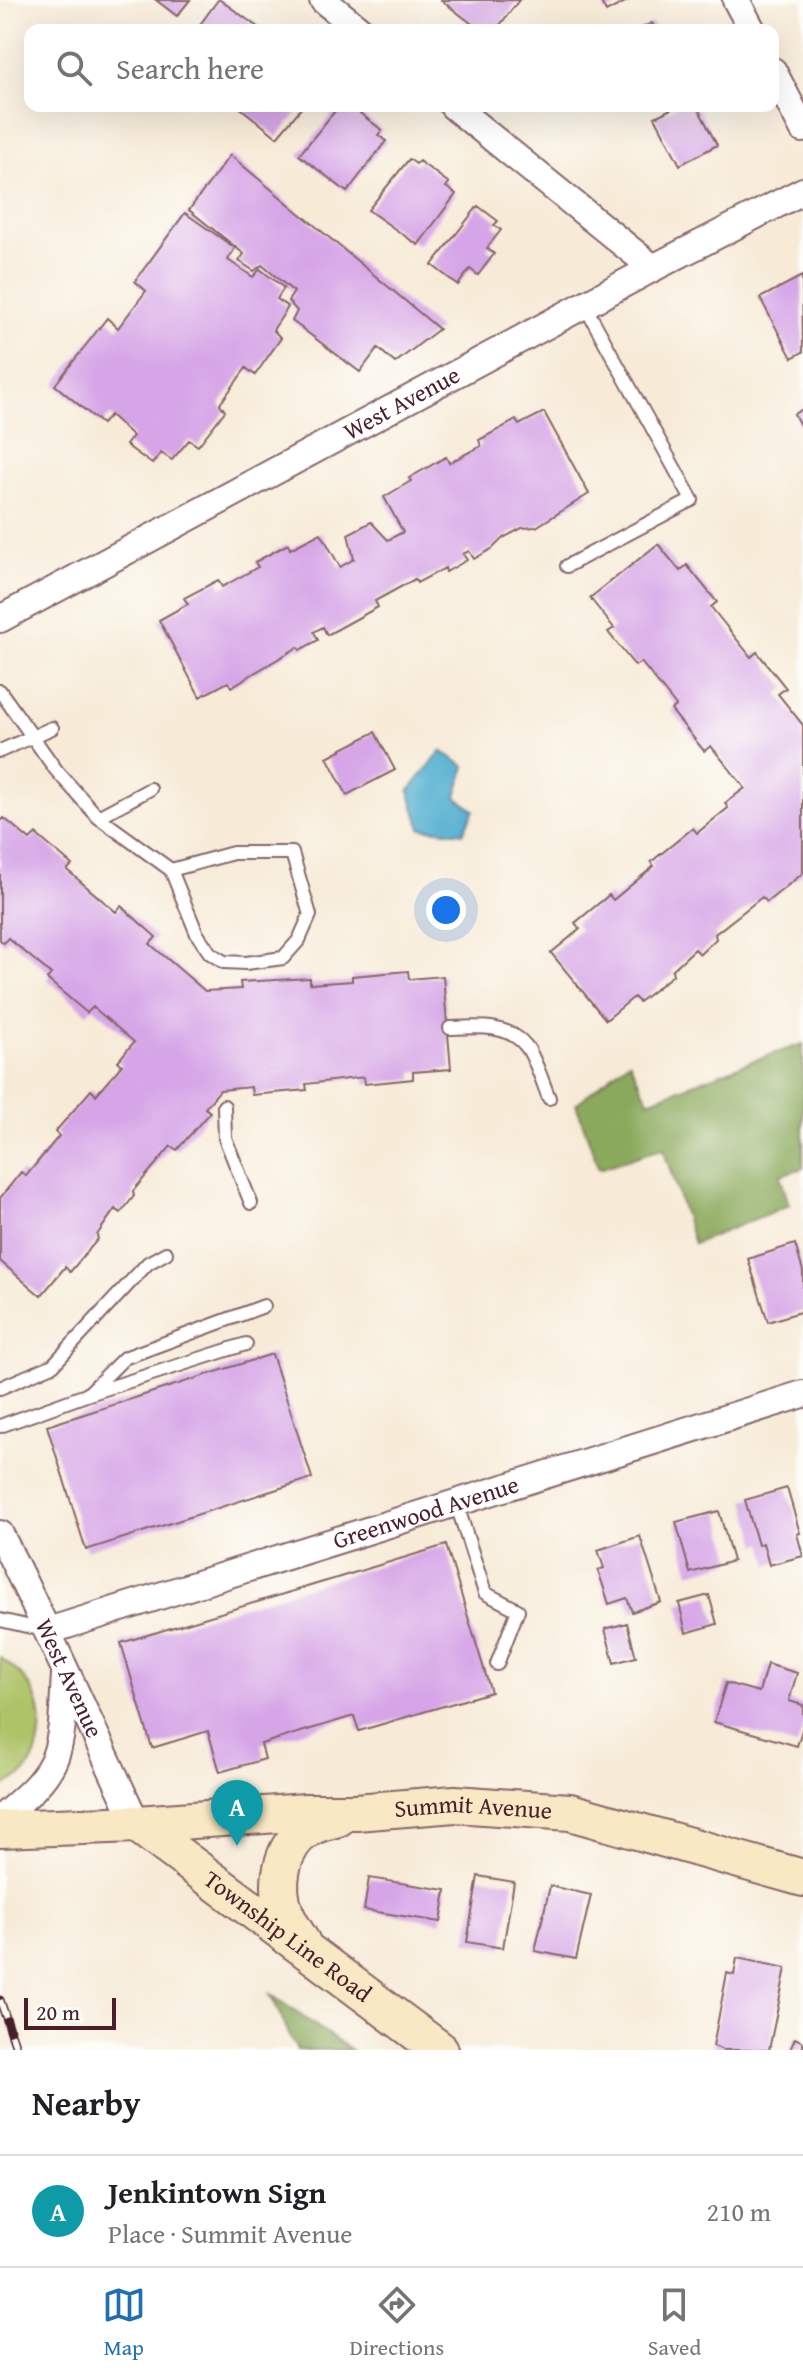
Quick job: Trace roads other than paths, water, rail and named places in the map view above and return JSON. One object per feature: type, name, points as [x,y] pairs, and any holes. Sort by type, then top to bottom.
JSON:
[{"type":"main road","name":"Summit Avenue","points":[[137,1824],[455,1804],[570,1812],[803,1878]]},
{"type":"main road","points":[[305,1948],[285,1913],[281,1886],[282,1862],[295,1840],[309,1828],[356,1812]]},
{"type":"main road","points":[[0,1829],[137,1824]]},
{"type":"main road","name":"Township Line Road","points":[[137,1824],[440,2050]]},
{"type":"street","points":[[323,0],[353,24]]},
{"type":"street","points":[[736,0],[749,24]]},
{"type":"street","points":[[779,83],[803,129]]},
{"type":"street","points":[[460,112],[653,268]]},
{"type":"street","name":"West Avenue","points":[[0,619],[653,268],[803,191]]},
{"type":"street","name":"Greenwood Avenue","points":[[48,1631],[803,1394]]},
{"type":"street","name":"West Avenue","points":[[0,1534],[137,1824]]},
{"type":"street","points":[[0,1819],[36,1787],[54,1759],[60,1734],[65,1675]]},
{"type":"lane","points":[[567,566],[692,500],[585,306]]},
{"type":"lane","points":[[0,691],[56,770],[98,817],[171,870],[197,934],[210,953],[224,962],[246,963],[283,958],[299,940],[310,915],[292,853],[233,853],[171,870]]},
{"type":"lane","points":[[0,751],[52,728]]},
{"type":"lane","points":[[98,817],[150,789]]},
{"type":"lane","points":[[450,1028],[504,1030],[526,1046],[549,1098]]},
{"type":"lane","points":[[224,1106],[225,1138],[251,1203]]},
{"type":"lane","points":[[0,1388],[53,1365],[148,1263],[166,1253]]},
{"type":"lane","points":[[86,1395],[124,1358],[264,1306]]},
{"type":"lane","points":[[0,1426],[246,1344]]},
{"type":"lane","points":[[456,1502],[485,1593],[518,1610],[497,1664]]},
{"type":"lane","points":[[0,1620],[48,1631]]},
{"type":"water","points":[[441,751],[465,766],[456,797],[474,810],[463,833],[421,828],[409,791]]},
{"type":"railway","points":[[0,2000],[17,2050]]},
{"type":"place","name":"Jenkintown Sign","points":[[237,1846]]}]
